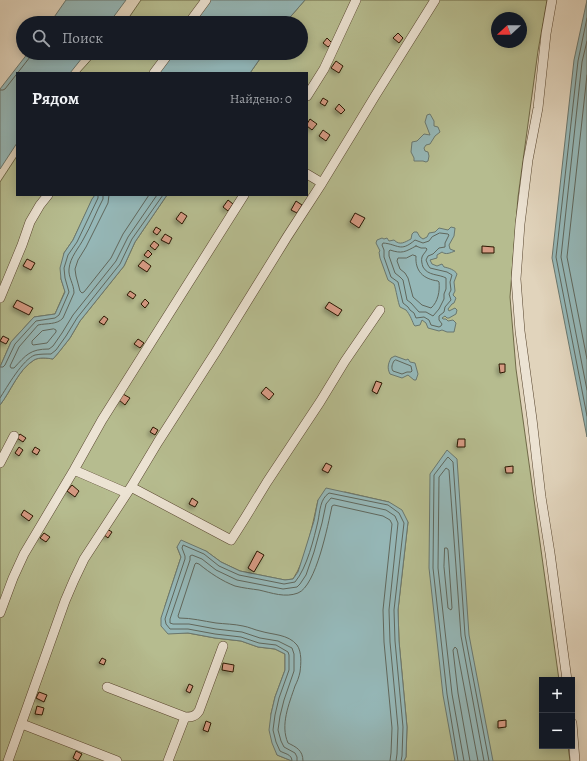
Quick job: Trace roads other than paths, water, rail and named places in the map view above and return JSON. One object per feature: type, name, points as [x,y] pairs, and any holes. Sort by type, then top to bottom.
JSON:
[{"type":"lane","points":[[194,16],[206,0]]},
{"type":"lane","points":[[308,94],[324,69],[356,0]]},
{"type":"lane","points":[[8,761],[49,645],[74,580],[84,559],[217,350],[435,0]]},
{"type":"lane","points":[[552,0],[546,34],[538,108],[528,160],[520,224],[516,279],[520,331],[541,497],[567,677]]},
{"type":"lane","points":[[155,72],[164,60]]},
{"type":"lane","points":[[308,175],[322,182]]},
{"type":"lane","points":[[0,298],[30,222],[40,204],[47,196]]},
{"type":"lane","points":[[0,612],[24,554],[102,420],[243,196]]},
{"type":"lane","points":[[74,470],[129,490],[231,540],[246,518],[270,476],[380,310]]},
{"type":"lane","points":[[0,464],[14,436]]},
{"type":"lane","points":[[107,686],[185,717],[191,717],[199,711],[223,646]]},
{"type":"lane","points":[[168,761],[185,717]]},
{"type":"lane","points":[[22,724],[117,761]]},
{"type":"lane","points":[[574,749],[575,761]]},
{"type":"water","points":[[66,0],[126,0],[114,16],[55,16]]},
{"type":"water","points":[[207,0],[305,0],[291,16],[197,16]]},
{"type":"water","points":[[587,0],[587,437],[552,258],[574,60]]},
{"type":"water","points":[[23,60],[80,60],[71,72],[16,72],[16,145],[0,169],[0,89]]},
{"type":"water","points":[[166,60],[259,60],[251,72],[158,72]]},
{"type":"water","points":[[430,114],[434,121],[434,126],[438,127],[440,132],[435,136],[430,144],[426,145],[424,148],[425,151],[428,152],[428,161],[414,161],[411,152],[412,142],[417,141],[424,134],[430,135],[425,122],[427,115]]},
{"type":"water","points":[[94,196],[166,196],[135,242],[124,266],[80,321],[70,338],[59,352],[53,359],[38,358],[28,364],[23,369],[0,405],[0,367],[11,342],[34,317],[55,314],[65,292],[61,279],[60,268],[64,253],[73,240]]},
{"type":"water","points":[[451,227],[455,228],[454,236],[449,245],[450,249],[455,251],[447,254],[442,252],[437,255],[437,258],[430,260],[432,264],[437,266],[442,264],[444,267],[453,270],[457,274],[454,282],[455,291],[453,295],[456,298],[454,303],[448,309],[449,311],[455,308],[457,310],[456,314],[449,318],[445,316],[442,318],[448,321],[453,320],[456,323],[454,332],[439,331],[428,328],[426,323],[422,320],[420,325],[415,326],[406,310],[400,307],[394,284],[388,280],[380,258],[380,251],[376,243],[377,240],[387,238],[389,241],[394,240],[398,243],[402,243],[411,239],[414,232],[417,232],[423,239],[427,237],[429,233],[435,232],[439,228],[448,230]]},
{"type":"water","points":[[395,356],[406,360],[408,359],[410,362],[415,363],[418,374],[416,380],[408,375],[402,378],[390,374],[388,370],[389,364],[391,358]]},
{"type":"water","points":[[447,450],[457,459],[469,635],[493,761],[455,761],[443,695],[429,568],[430,474]]},
{"type":"water","points":[[326,488],[389,502],[402,510],[408,522],[398,610],[399,641],[407,727],[406,757],[404,761],[292,761],[277,755],[269,730],[275,697],[285,670],[285,654],[275,649],[258,647],[241,641],[188,633],[168,634],[161,626],[161,618],[181,557],[177,547],[181,540],[206,551],[221,562],[240,571],[285,580],[293,579],[298,572],[305,550],[314,521],[318,500]]}]
